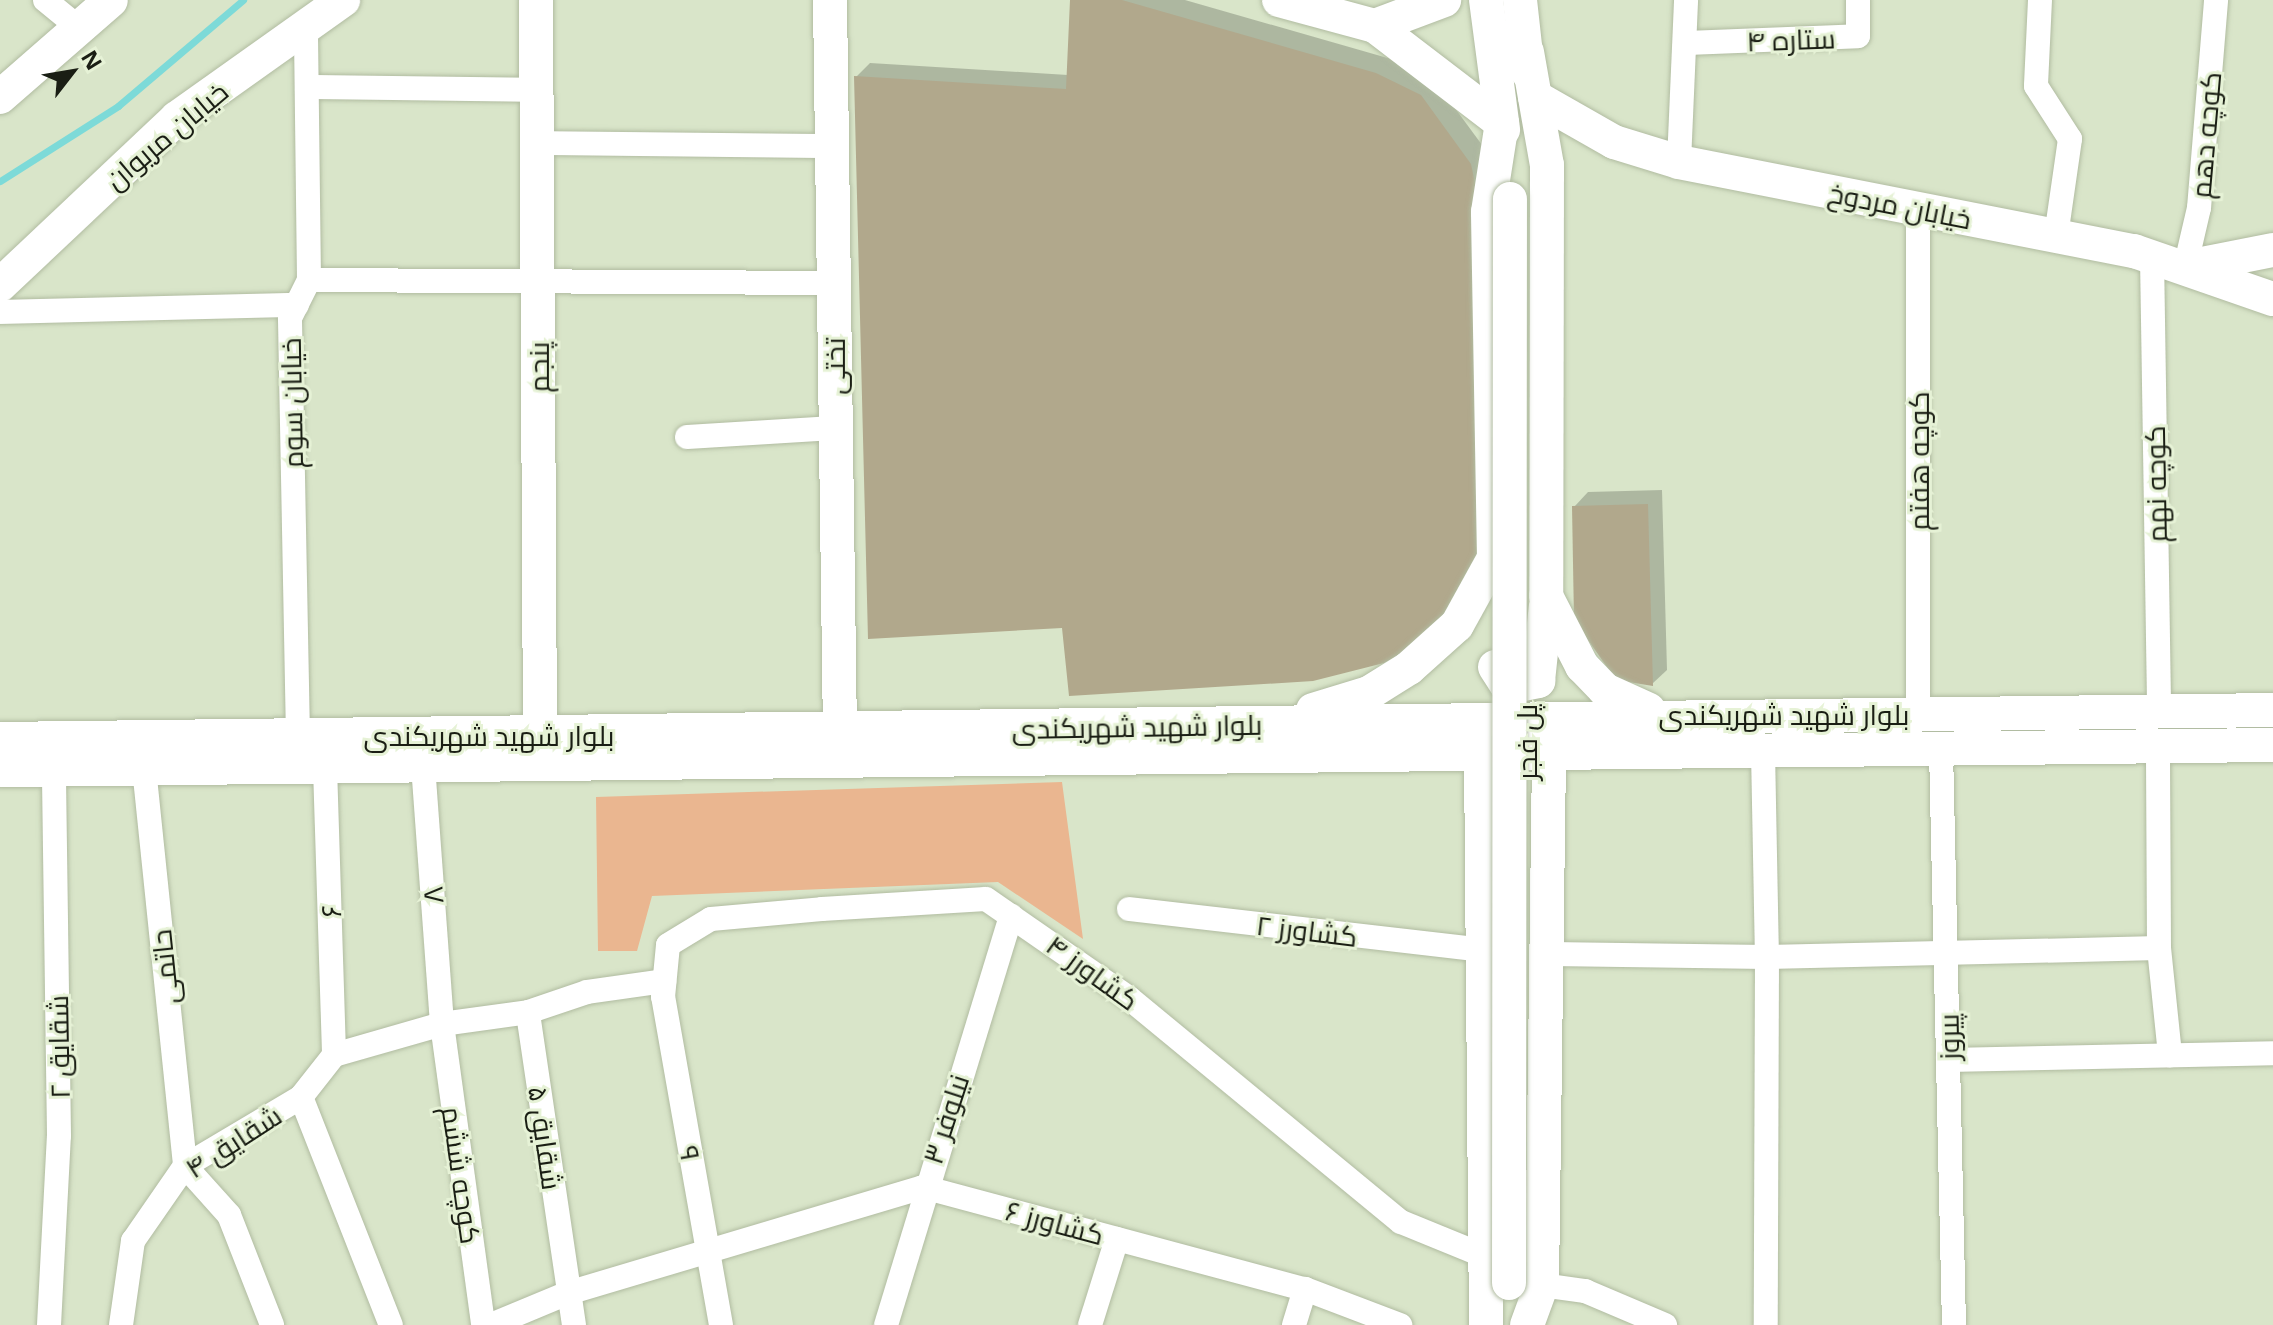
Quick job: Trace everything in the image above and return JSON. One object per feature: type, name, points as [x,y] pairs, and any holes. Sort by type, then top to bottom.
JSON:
[{"type":"main road","points":[[0,97],[111,0]]},
{"type":"main road","name":"خیابان مریوان","points":[[0,285],[177,118],[343,0]]},
{"type":"main road","name":"پنجم","points":[[536,0],[540,735]]},
{"type":"main road","name":"تختی","points":[[830,0],[840,732]]},
{"type":"main road","points":[[1279,0],[1375,26],[1502,123]]},
{"type":"main road","points":[[1375,26],[1444,0]]},
{"type":"main road","points":[[1486,0],[1502,123],[1520,200]]},
{"type":"main road","points":[[1502,123],[1488,212],[1493,659],[1508,687],[1532,686],[1542,674],[1546,596],[1547,165],[1520,0]]},
{"type":"main road","points":[[1520,200],[1527,52]]},
{"type":"main road","name":"خیابان مردوخ","points":[[1535,97],[1614,142],[1679,162],[2152,257],[2273,299]]},
{"type":"main road","name":"پل فجر","points":[[1516,1277],[1520,200]]},
{"type":"main road","points":[[2185,268],[2273,250]]},
{"type":"main road","points":[[1248,723],[1327,708],[1409,668],[1457,625],[1494,558]]},
{"type":"main road","points":[[1546,596],[1560,633],[1605,690],[1664,715]]},
{"type":"main road","name":"بلوار شهید شهریکندی","points":[[0,739],[840,732],[1664,715],[2273,710]]},
{"type":"main road","name":"بلوار شهید شهریکندی","points":[[0,770],[2273,745]]},
{"type":"main road","points":[[1515,1325],[1516,1277],[1550,954],[1549,753]]},
{"type":"main road","points":[[1481,754],[1485,950],[1516,1277],[1527,1325]]},
{"type":"main road","points":[[1486,1325],[1516,1277]]},
{"type":"main road","points":[[1498,1325],[1516,1277]]},
{"type":"street","points":[[45,0],[78,27]]},
{"type":"street","points":[[1679,162],[1687,43],[1686,0]]},
{"type":"street","name":"ستاره ۴","points":[[1687,43],[1858,36],[1858,0]]},
{"type":"street","points":[[2040,0],[2036,86],[2070,139],[2056,236]]},
{"type":"street","name":"کوچه دهم","points":[[2185,268],[2199,208],[2216,0]]},
{"type":"street","name":"خیابان سوم","points":[[298,737],[290,318],[309,280],[306,26]]},
{"type":"street","points":[[307,87],[537,90]]},
{"type":"street","points":[[537,143],[832,146]]},
{"type":"street","name":"کوچه هفتم","points":[[1918,209],[1918,714]]},
{"type":"street","name":"کوچه نهم","points":[[2152,257],[2159,712]]},
{"type":"street","points":[[309,280],[834,283]]},
{"type":"street","points":[[0,312],[297,305]]},
{"type":"street","points":[[687,437],[834,428]]},
{"type":"street","points":[[2158,747],[2159,948],[2170,1055]]},
{"type":"street","name":"پیروز","points":[[1941,749],[1954,1325]]},
{"type":"street","points":[[1763,751],[1767,957],[1766,1325]]},
{"type":"street","name":"۸","points":[[423,765],[442,1024]]},
{"type":"street","name":"۶","points":[[325,767],[334,1055]]},
{"type":"street","name":"حاتمی","points":[[144,768],[185,1166]]},
{"type":"street","name":"شقایق ۲","points":[[49,1325],[59,1136],[54,769]]},
{"type":"street","name":"کشاورز ۴","points":[[664,981],[668,945],[711,919],[986,899],[1209,1060],[1401,1222],[1516,1277],[1585,1291],[1665,1325]]},
{"type":"street","name":"کشاورز ۲","points":[[1129,909],[1485,950]]},
{"type":"street","name":"نیلوفر ۳","points":[[886,1325],[923,1187],[1011,916]]},
{"type":"street","points":[[1550,954],[1767,957],[2159,948]]},
{"type":"street","points":[[334,1055],[442,1024],[528,1012],[587,992],[664,981]]},
{"type":"street","name":"۹","points":[[664,981],[721,1325]]},
{"type":"street","name":"شقایق ۵","points":[[528,1012],[574,1325]]},
{"type":"street","name":"کوچه ششم","points":[[442,1024],[483,1325]]},
{"type":"street","points":[[1948,1060],[2273,1053]]},
{"type":"street","name":"شقایق ۴","points":[[121,1325],[133,1241],[185,1166],[301,1097],[334,1055]]},
{"type":"street","points":[[301,1097],[391,1325]]},
{"type":"street","points":[[185,1166],[229,1215],[272,1325]]},
{"type":"street","points":[[491,1325],[568,1293],[710,1256],[923,1187]]},
{"type":"street","name":"کشاورز ۶","points":[[923,1187],[1305,1289],[1400,1325]]},
{"type":"street","points":[[1090,1325],[1117,1239]]},
{"type":"street","points":[[1294,1325],[1305,1289]]},
{"type":"shaded area","points":[[1062,782],[1083,939],[998,882],[652,896],[637,951],[598,951],[596,797]]},
{"type":"building","points":[[1070,0],[1122,0],[1376,73],[1421,95],[1471,164],[1479,203],[1481,541],[1465,587],[1421,643],[1384,663],[1313,681],[1069,696],[1062,628],[868,639],[854,76],[1066,89]]},
{"type":"building","points":[[1648,504],[1653,686],[1616,680],[1574,620],[1572,506]]},
{"type":"waterway","points":[[0,181],[118,106],[243,0]]}]
